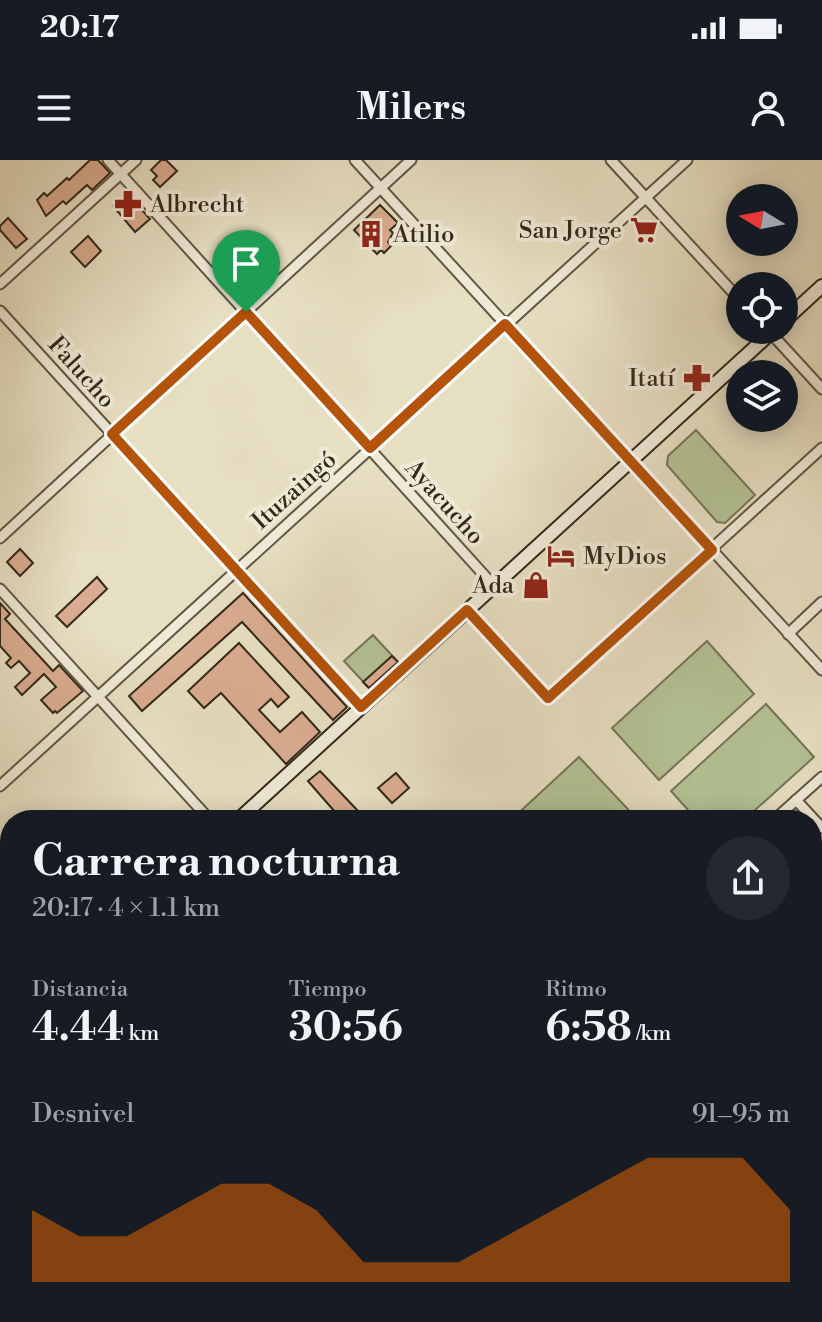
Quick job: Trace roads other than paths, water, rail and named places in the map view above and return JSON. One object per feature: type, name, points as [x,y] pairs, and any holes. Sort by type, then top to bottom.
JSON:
[{"type":"main road","points":[[798,308],[822,286]]},
{"type":"main road","points":[[249,810],[757,344]]},
{"type":"street","name":"Ayacucho","points":[[108,160],[494,586]]},
{"type":"street","points":[[0,284],[136,160]]},
{"type":"street","points":[[355,160],[822,670]]},
{"type":"street","points":[[0,538],[411,160]]},
{"type":"street","points":[[611,160],[726,285]]},
{"type":"street","name":"Ituzaingó","points":[[0,786],[687,160]]},
{"type":"street","name":"Falucho","points":[[0,311],[361,707]]},
{"type":"street","points":[[782,344],[822,389]]},
{"type":"street","points":[[467,610],[548,698],[822,448]]},
{"type":"street","points":[[0,589],[201,810]]},
{"type":"street","points":[[788,634],[822,602]]},
{"type":"street","points":[[785,810],[822,777]]},
{"type":"street","points":[[796,800],[805,810]]},
{"type":"place","name":"Albrecht","points":[[128,204]]},
{"type":"place","name":"San Jorge","points":[[644,230]]},
{"type":"place","name":"Atilio","points":[[371,234]]},
{"type":"place","name":"Itatí","points":[[697,378]]},
{"type":"place","name":"MyDios","points":[[561,556]]},
{"type":"place","name":"Ada","points":[[536,585]]}]
